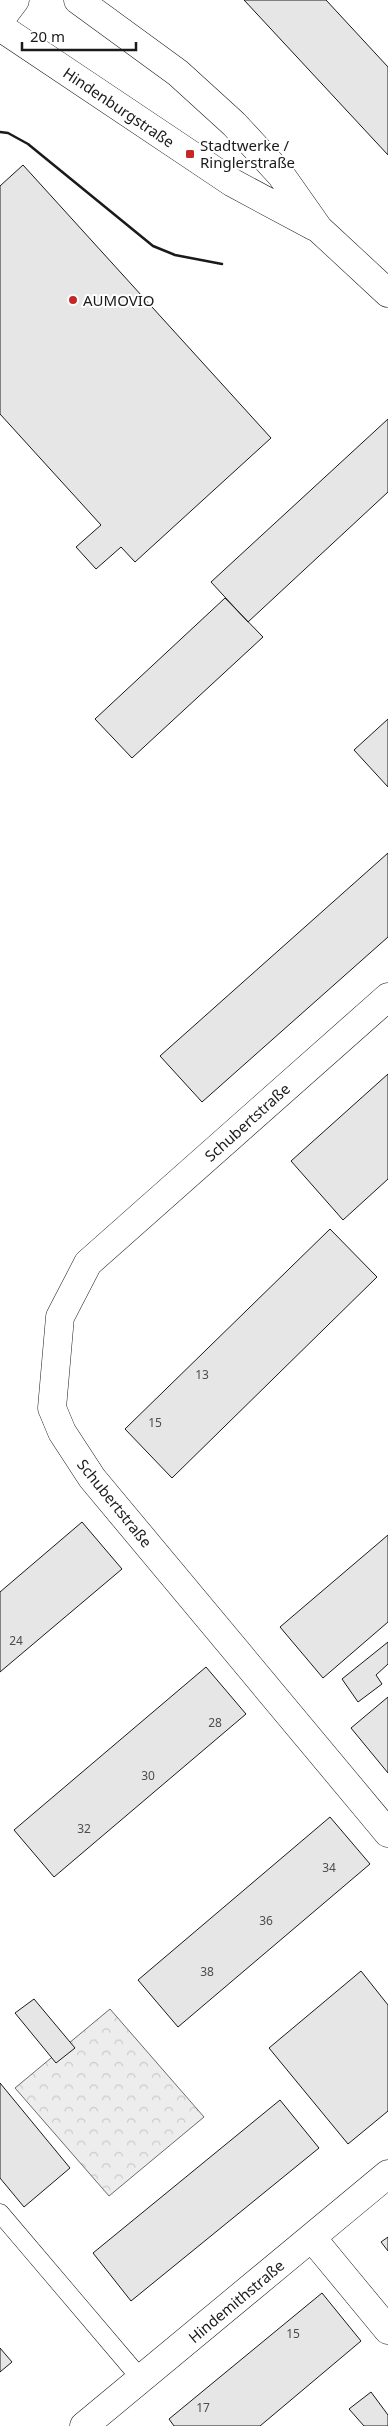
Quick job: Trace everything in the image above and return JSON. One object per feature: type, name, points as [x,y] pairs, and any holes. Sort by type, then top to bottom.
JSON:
[{"type":"street","points":[[0,20],[15,0]]},
{"type":"street","name":"Hindenburgstraße","points":[[78,0],[178,73],[234,124],[281,175],[319,229],[388,293]]},
{"type":"street","name":"Hindenburgstraße","points":[[0,27],[233,183],[319,229]]},
{"type":"street","name":"Schubertstraße","points":[[388,997],[88,1262],[60,1317],[52,1408],[62,1432],[92,1478],[388,1833]]},
{"type":"street","name":"Hindemithstraße","points":[[84,2426],[388,2174]]},
{"type":"street","points":[[312,2238],[388,2330]]},
{"type":"lane","points":[[0,2213],[142,2379]]},
{"type":"green space","points":[[110,2009],[204,2117],[109,2196],[15,2088]]},
{"type":"building","points":[[244,0],[326,0],[388,67],[388,155]]},
{"type":"building","name":"AUMOVIO","points":[[23,165],[271,438],[135,562],[121,547],[96,569],[76,547],[101,525],[0,414],[0,186]]},
{"type":"building","points":[[388,419],[388,492],[248,622],[211,582]]},
{"type":"building","points":[[225,598],[263,637],[132,758],[95,719]]},
{"type":"building","points":[[388,719],[388,787],[354,750]]},
{"type":"building","points":[[388,853],[388,937],[202,1102],[160,1056]]},
{"type":"building","points":[[388,1074],[388,1179],[343,1220],[291,1161]]},
{"type":"building","points":[[330,1229],[377,1277],[172,1478],[125,1429]]},
{"type":"building","points":[[82,1522],[122,1569],[0,1672],[0,1592]]},
{"type":"building","points":[[388,1535],[388,1622],[323,1678],[280,1627]]},
{"type":"building","points":[[388,1642],[388,1664],[376,1675],[382,1684],[358,1702],[342,1679]]},
{"type":"building","points":[[206,1667],[246,1714],[54,1877],[14,1830]]},
{"type":"building","points":[[388,1697],[388,1773],[351,1728]]},
{"type":"building","points":[[330,1817],[370,1864],[178,2027],[138,1980]]},
{"type":"building","points":[[361,1971],[388,2005],[388,2111],[348,2144],[269,2048]]},
{"type":"building","points":[[34,1999],[75,2048],[56,2063],[15,2013]]},
{"type":"building","points":[[0,2083],[70,2168],[24,2207],[0,2178]]},
{"type":"building","points":[[280,2100],[319,2148],[131,2301],[93,2253]]},
{"type":"building","points":[[388,2237],[388,2251],[381,2242]]},
{"type":"building","points":[[322,2293],[361,2341],[260,2426],[174,2426],[169,2419]]},
{"type":"building","points":[[0,2348],[12,2362],[0,2372]]},
{"type":"building","points":[[371,2392],[388,2415],[388,2426],[364,2426],[349,2409]]},
{"type":"wall","points":[[0,132],[8,133],[28,144],[153,246],[175,255],[222,264]]},
{"type":"place","name":"Stadtwerke / Ringlerstraße","points":[[190,154]]},
{"type":"place","name":"AUMOVIO","points":[[73,300]]}]
